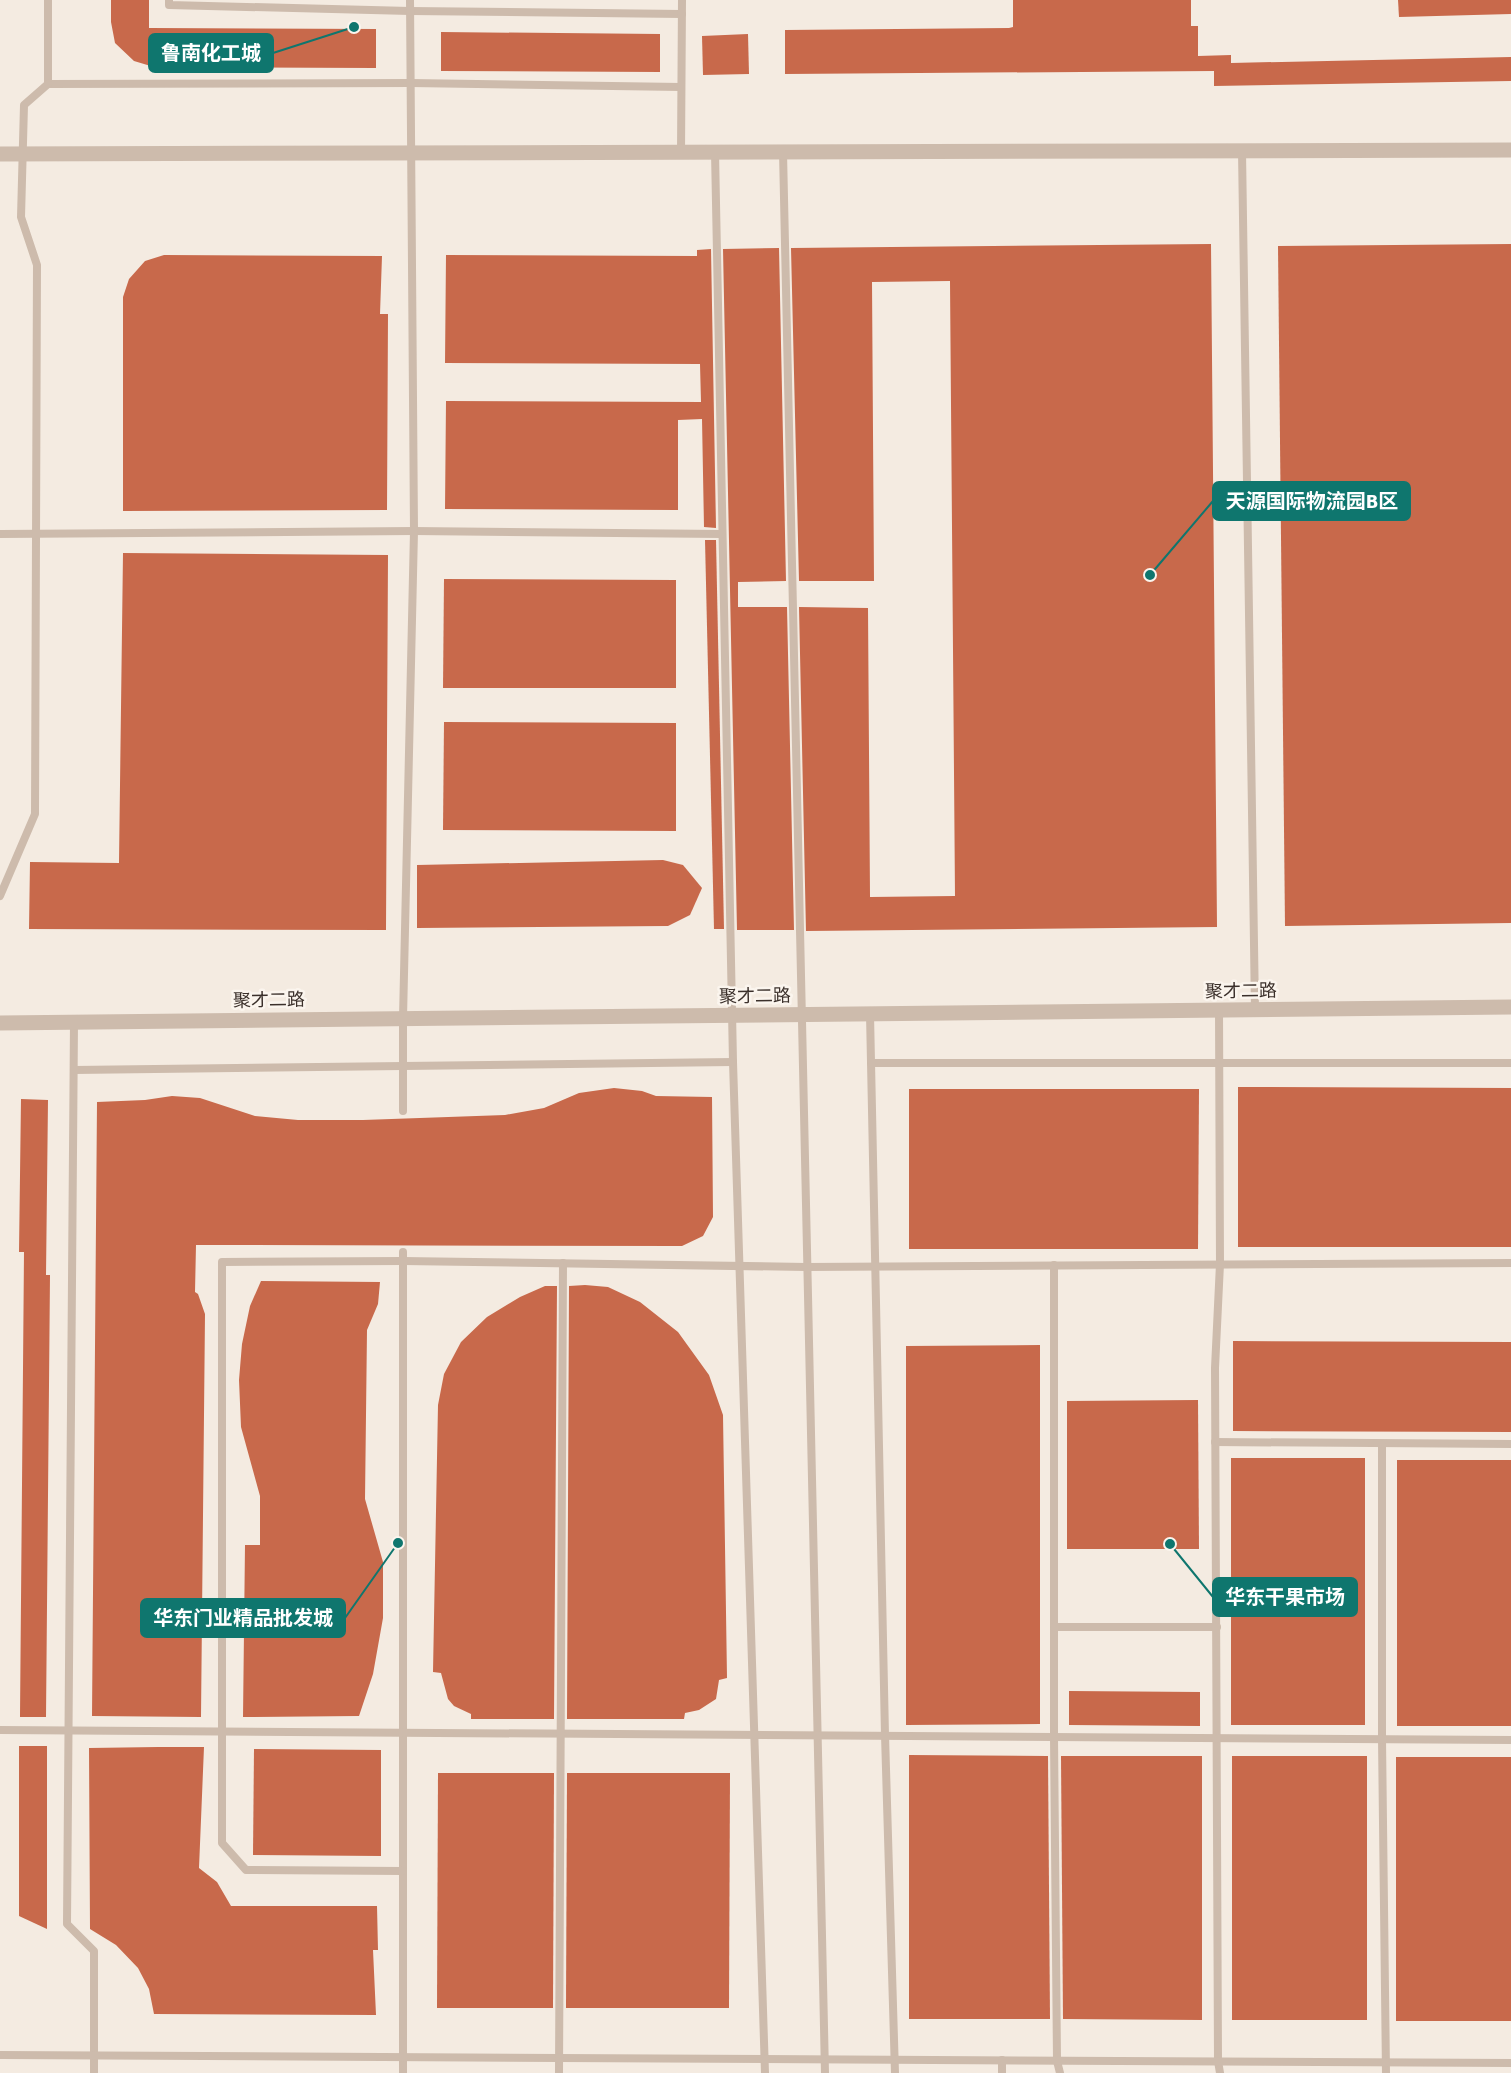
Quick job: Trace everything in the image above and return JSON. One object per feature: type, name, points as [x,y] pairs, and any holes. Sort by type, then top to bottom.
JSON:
[{"type":"street","points":[[0,154],[1511,150]]},
{"type":"street","name":"聚才二路","points":[[0,1023],[1511,1007]]},
{"type":"lane","points":[[48,0],[48,84]]},
{"type":"lane","points":[[169,0],[169,5],[682,14]]},
{"type":"lane","points":[[403,1112],[414,531],[410,0]]},
{"type":"lane","points":[[681,153],[682,0]]},
{"type":"lane","points":[[0,896],[35,814],[37,265],[21,217],[24,105],[48,84],[411,83],[681,87]]},
{"type":"lane","points":[[1242,151],[1255,1010]]},
{"type":"lane","points":[[715,152],[733,1062],[765,2073]]},
{"type":"lane","points":[[783,152],[825,2073]]},
{"type":"lane","points":[[0,534],[414,531],[722,534]]},
{"type":"lane","points":[[1219,1010],[1220,1264],[1215,1368],[1215,1442],[1218,2061],[1220,2073]]},
{"type":"lane","points":[[870,1014],[885,1735],[895,2073]]},
{"type":"lane","points":[[74,1022],[67,1924],[94,1951],[94,2073]]},
{"type":"lane","points":[[74,1070],[733,1062]]},
{"type":"lane","points":[[872,1064],[1511,1064]]},
{"type":"lane","points":[[403,1871],[246,1870],[222,1843],[222,1262],[403,1256],[739,1267],[1511,1263]]},
{"type":"lane","points":[[403,1256],[403,2073]]},
{"type":"lane","points":[[560,2073],[563,1263]]},
{"type":"lane","points":[[1054,1265],[1054,1737],[1057,2061],[1060,2073]]},
{"type":"lane","points":[[1215,1442],[1511,1444]]},
{"type":"lane","points":[[1382,1443],[1382,1739],[1386,2073]]},
{"type":"lane","points":[[1054,1627],[1217,1627]]},
{"type":"lane","points":[[0,1730],[1511,1740]]},
{"type":"lane","points":[[0,2055],[1511,2063]]},
{"type":"lane","points":[[1002,2060],[1002,2073]]},
{"type":"building","points":[[111,0],[149,0],[149,28],[376,29],[376,68],[154,67],[134,61],[115,43],[111,22]]},
{"type":"building","points":[[1013,0],[1191,0],[1191,26],[1198,26],[1198,56],[1231,55],[1231,63],[1511,57],[1511,81],[1214,86],[1214,71],[785,74],[785,30],[1009,28],[1013,27]]},
{"type":"building","points":[[1398,0],[1511,0],[1511,14],[1399,17]]},
{"type":"building","points":[[441,32],[660,34],[660,72],[441,71]]},
{"type":"building","points":[[748,34],[749,74],[703,75],[702,36]]},
{"type":"building","points":[[1211,244],[1217,927],[806,931],[799,607],[868,608],[870,897],[955,896],[950,281],[872,282],[874,581],[799,581],[791,248]]},
{"type":"building","points":[[1511,244],[1511,923],[1285,926],[1278,246]]},
{"type":"building","points":[[779,248],[786,581],[738,582],[738,607],[787,607],[794,930],[737,930],[723,249]]},
{"type":"building","points":[[711,249],[716,528],[704,527],[702,419],[678,420],[678,510],[445,509],[446,401],[701,402],[700,364],[445,363],[446,255],[697,256],[697,250]]},
{"type":"building","points":[[164,255],[382,256],[380,314],[388,314],[387,510],[123,511],[123,297],[129,279],[145,261]]},
{"type":"building","points":[[705,540],[716,540],[724,929],[714,929]]},
{"type":"building","points":[[123,553],[388,555],[386,930],[29,929],[30,862],[119,863]]},
{"type":"building","points":[[444,579],[676,580],[676,688],[443,688]]},
{"type":"building","points":[[444,722],[676,723],[676,831],[443,830]]},
{"type":"building","points":[[663,860],[683,865],[702,888],[690,915],[668,926],[417,928],[417,865]]},
{"type":"building","points":[[1238,1087],[1511,1088],[1511,1247],[1238,1247]]},
{"type":"building","points":[[614,1088],[642,1091],[656,1096],[712,1097],[713,1217],[703,1236],[682,1246],[196,1245],[195,1292],[198,1294],[205,1314],[201,1717],[92,1716],[97,1102],[145,1100],[172,1096],[200,1098],[255,1116],[298,1120],[363,1120],[505,1115],[544,1108],[579,1093]]},
{"type":"building","points":[[909,1089],[1199,1089],[1198,1249],[909,1249]]},
{"type":"building","points":[[21,1099],[48,1100],[46,1275],[50,1275],[46,1717],[20,1717],[24,1252],[19,1252]]},
{"type":"building","points":[[261,1281],[380,1282],[378,1304],[367,1330],[365,1499],[383,1562],[383,1618],[373,1674],[359,1716],[243,1717],[245,1545],[260,1545],[260,1496],[241,1427],[239,1380],[242,1344],[250,1306]]},
{"type":"building","points":[[545,1286],[557,1286],[554,1719],[471,1719],[471,1714],[454,1706],[448,1699],[441,1673],[433,1672],[438,1405],[444,1374],[461,1342],[487,1317],[520,1297]]},
{"type":"building","points":[[569,1286],[608,1287],[640,1302],[678,1332],[709,1375],[723,1415],[727,1678],[719,1680],[716,1699],[699,1710],[685,1713],[684,1719],[567,1719]]},
{"type":"building","points":[[1233,1341],[1511,1342],[1511,1432],[1233,1431]]},
{"type":"building","points":[[1040,1345],[1040,1724],[906,1725],[906,1346]]},
{"type":"building","points":[[1198,1400],[1199,1549],[1067,1549],[1067,1401]]},
{"type":"building","points":[[1231,1458],[1365,1458],[1365,1725],[1231,1725]]},
{"type":"building","points":[[1397,1460],[1511,1460],[1511,1726],[1397,1726]]},
{"type":"building","points":[[1069,1691],[1200,1692],[1200,1726],[1069,1725]]},
{"type":"building","points":[[19,1746],[47,1746],[47,1929],[19,1916]]},
{"type":"building","points":[[204,1747],[199,1868],[217,1882],[231,1906],[377,1906],[378,1950],[373,1950],[376,2015],[154,2014],[149,1989],[138,1968],[116,1945],[90,1929],[89,1748]]},
{"type":"building","points":[[254,1749],[381,1750],[381,1856],[253,1855]]},
{"type":"building","points":[[909,1755],[1048,1756],[1050,2019],[909,2019]]},
{"type":"building","points":[[1061,1756],[1202,1756],[1202,2020],[1063,2019]]},
{"type":"building","points":[[1232,1756],[1367,1756],[1367,2020],[1232,2020]]},
{"type":"building","points":[[1396,1757],[1511,1757],[1511,2021],[1396,2021]]},
{"type":"building","points":[[438,1773],[554,1773],[553,2008],[437,2008]]},
{"type":"building","points":[[567,1773],[730,1773],[729,2008],[566,2008]]},
{"type":"place","name":"鲁南化工城","points":[[354,27]]},
{"type":"place","name":"天源国际物流园B区","points":[[1150,575]]},
{"type":"place","name":"华东门业精品批发城","points":[[398,1543]]},
{"type":"place","name":"华东干果市场","points":[[1170,1544]]}]
